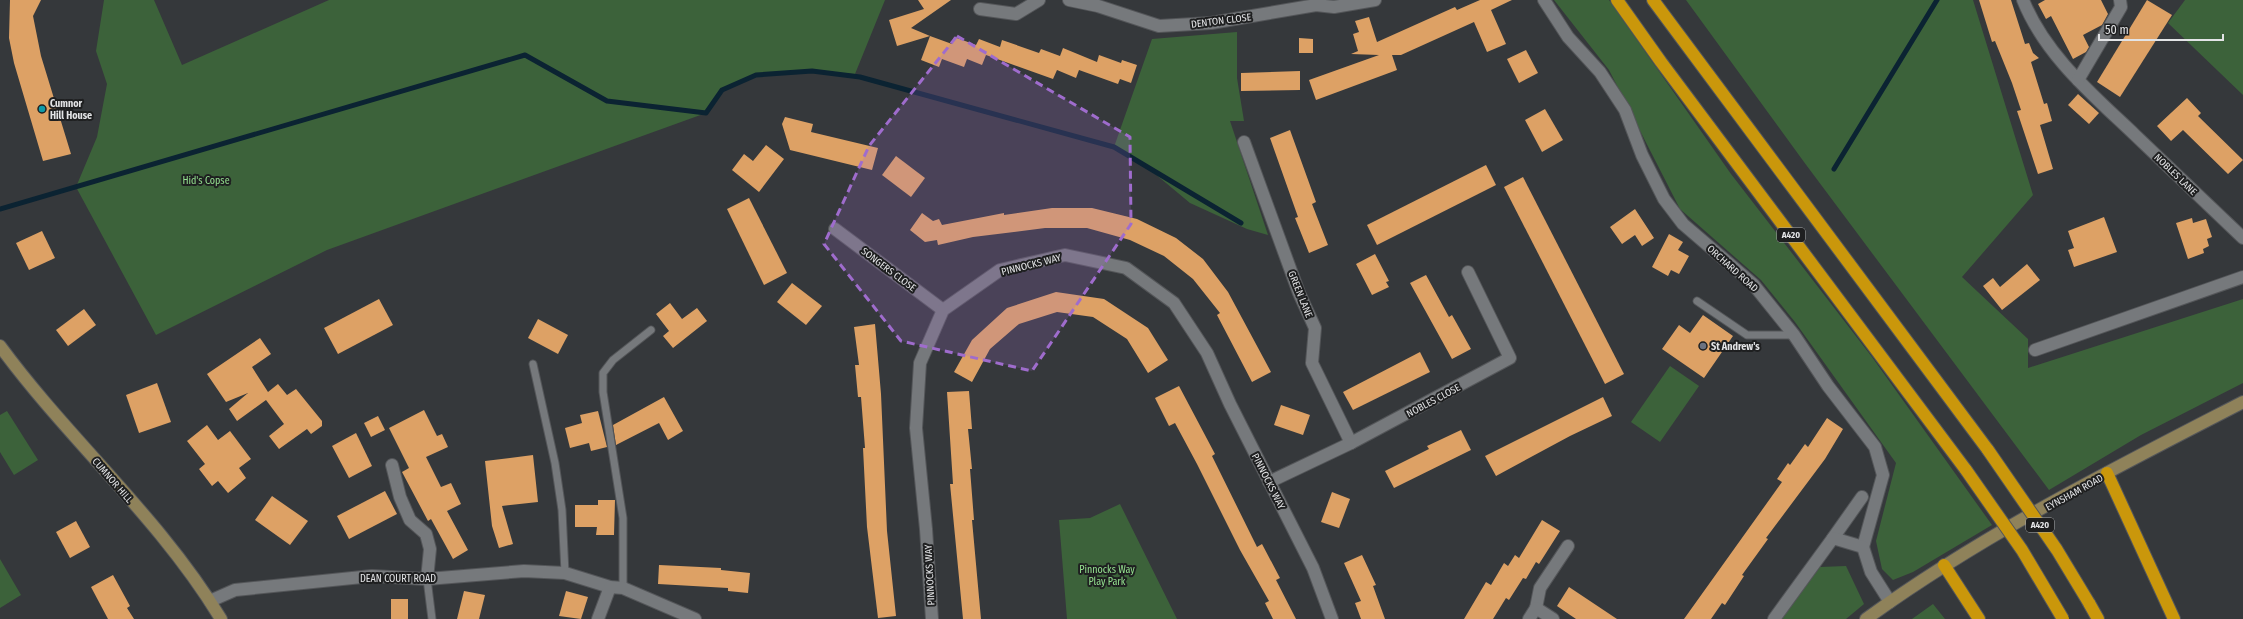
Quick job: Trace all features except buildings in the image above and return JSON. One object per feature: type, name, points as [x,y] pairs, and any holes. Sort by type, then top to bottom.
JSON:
[{"type":"highway","name":"A420","points":[[1617,0],[1660,62],[1966,470],[2022,550],[2064,619]]},
{"type":"highway","name":"A420","points":[[1653,0],[1988,450],[2057,550],[2098,619]]},
{"type":"highway","points":[[2107,473],[2174,619]]},
{"type":"highway","points":[[1944,565],[1979,619]]},
{"type":"main road","name":"CUMNOR HILL","points":[[0,346],[25,380],[166,541],[210,601],[221,619]]},
{"type":"main road","name":"EYNSHAM ROAD","points":[[1866,619],[1944,565],[2107,473],[2243,402]]},
{"type":"street","points":[[980,9],[1016,14],[1039,0]]},
{"type":"street","name":"DENTON CLOSE","points":[[1069,0],[1098,6],[1159,26],[1211,23],[1316,3],[1334,7],[1375,0]]},
{"type":"street","name":"ORCHARD ROAD","points":[[1544,0],[1568,37],[1600,72],[1625,110],[1642,155],[1664,199],[1683,224],[1754,284],[1794,335],[1828,386],[1875,448],[1883,475],[1864,547]]},
{"type":"street","name":"NOBLES LANE","points":[[2023,0],[2031,21],[2043,40],[2078,80],[2243,238]]},
{"type":"street","points":[[2078,80],[2121,6],[2120,0]]},
{"type":"street","name":"GREEN LANE","points":[[1244,142],[1299,293],[1315,328],[1312,363],[1351,443]]},
{"type":"street","name":"SONGERS CLOSE","points":[[835,229],[943,310]]},
{"type":"street","name":"PINNOCKS WAY","points":[[932,619],[926,529],[916,428],[920,363],[943,310],[1000,270],[1065,255],[1126,268],[1174,303],[1207,353],[1230,404],[1313,568],[1332,619]]},
{"type":"street","name":"NOBLES CLOSE","points":[[1270,482],[1351,443],[1510,358],[1468,272]]},
{"type":"street","points":[[2035,350],[2243,277]]},
{"type":"street","points":[[392,464],[400,497],[410,520],[426,534],[430,549],[427,579]]},
{"type":"street","points":[[1774,619],[1862,497]]},
{"type":"street","points":[[1833,538],[1864,547],[1871,572],[1890,602]]},
{"type":"street","points":[[1529,619],[1536,608],[1540,588],[1568,546]]},
{"type":"street","name":"DEAN COURT ROAD","points":[[210,601],[235,590],[372,576],[427,579],[524,571],[565,573],[610,587],[623,588],[695,619]]},
{"type":"street","points":[[598,619],[610,587]]},
{"type":"street","points":[[1536,608],[1553,619]]},
{"type":"lane","points":[[1697,301],[1747,335],[1794,335]]},
{"type":"lane","points":[[623,588],[623,518],[603,392],[603,373],[613,360],[651,330]]},
{"type":"lane","points":[[533,364],[555,463],[561,502],[565,573]]},
{"type":"lane","points":[[427,579],[432,619]]},
{"type":"highlighted area","points":[[957,36],[1130,137],[1131,224],[1032,371],[901,341],[824,244],[869,146]]},
{"type":"green space","name":"Hid's Copse","points":[[104,0],[154,0],[182,65],[329,0],[885,0],[855,74],[812,71],[756,75],[722,90],[706,113],[327,250],[156,335],[76,187],[97,137],[107,84],[96,51]]},
{"type":"green space","points":[[1554,0],[1609,0],[1731,174],[1872,357],[1992,525],[1913,572],[1893,580],[1882,569],[1876,541],[1896,463],[1795,322],[1761,280],[1680,209],[1609,70]]},
{"type":"green space","points":[[1686,0],[1973,0],[2033,195],[1962,277],[2028,339],[2028,368],[2243,299],[2243,383],[2141,435],[2049,490],[1804,162]]},
{"type":"green space","points":[[2185,0],[2243,0],[2243,95],[2168,23]]},
{"type":"green space","points":[[1237,32],[1237,78],[1244,121],[1230,121],[1268,235],[1247,229],[1190,203],[1148,168],[1114,147],[1152,39]]},
{"type":"green space","points":[[1670,366],[1699,386],[1660,442],[1631,422]]},
{"type":"green space","points":[[7,411],[38,460],[14,475],[0,452],[0,415]]},
{"type":"green space","name":"Pinnocks Way Play Park","points":[[1120,504],[1177,619],[1067,619],[1059,520],[1090,518]]},
{"type":"green space","points":[[0,559],[21,595],[0,608]]},
{"type":"green space","points":[[1846,566],[1864,604],[1846,619],[1781,619],[1820,567]]},
{"type":"green space","points":[[1933,604],[1945,619],[1912,619]]},
{"type":"waterway","points":[[1834,169],[1937,0]]},
{"type":"waterway","points":[[0,209],[525,55],[607,101],[706,113],[722,90],[756,75],[812,71],[860,77],[1114,147],[1241,223]]},
{"type":"place","name":"Cumnor Hill House","points":[[42,109]]},
{"type":"place","name":"St Andrew's","points":[[1703,346]]}]
